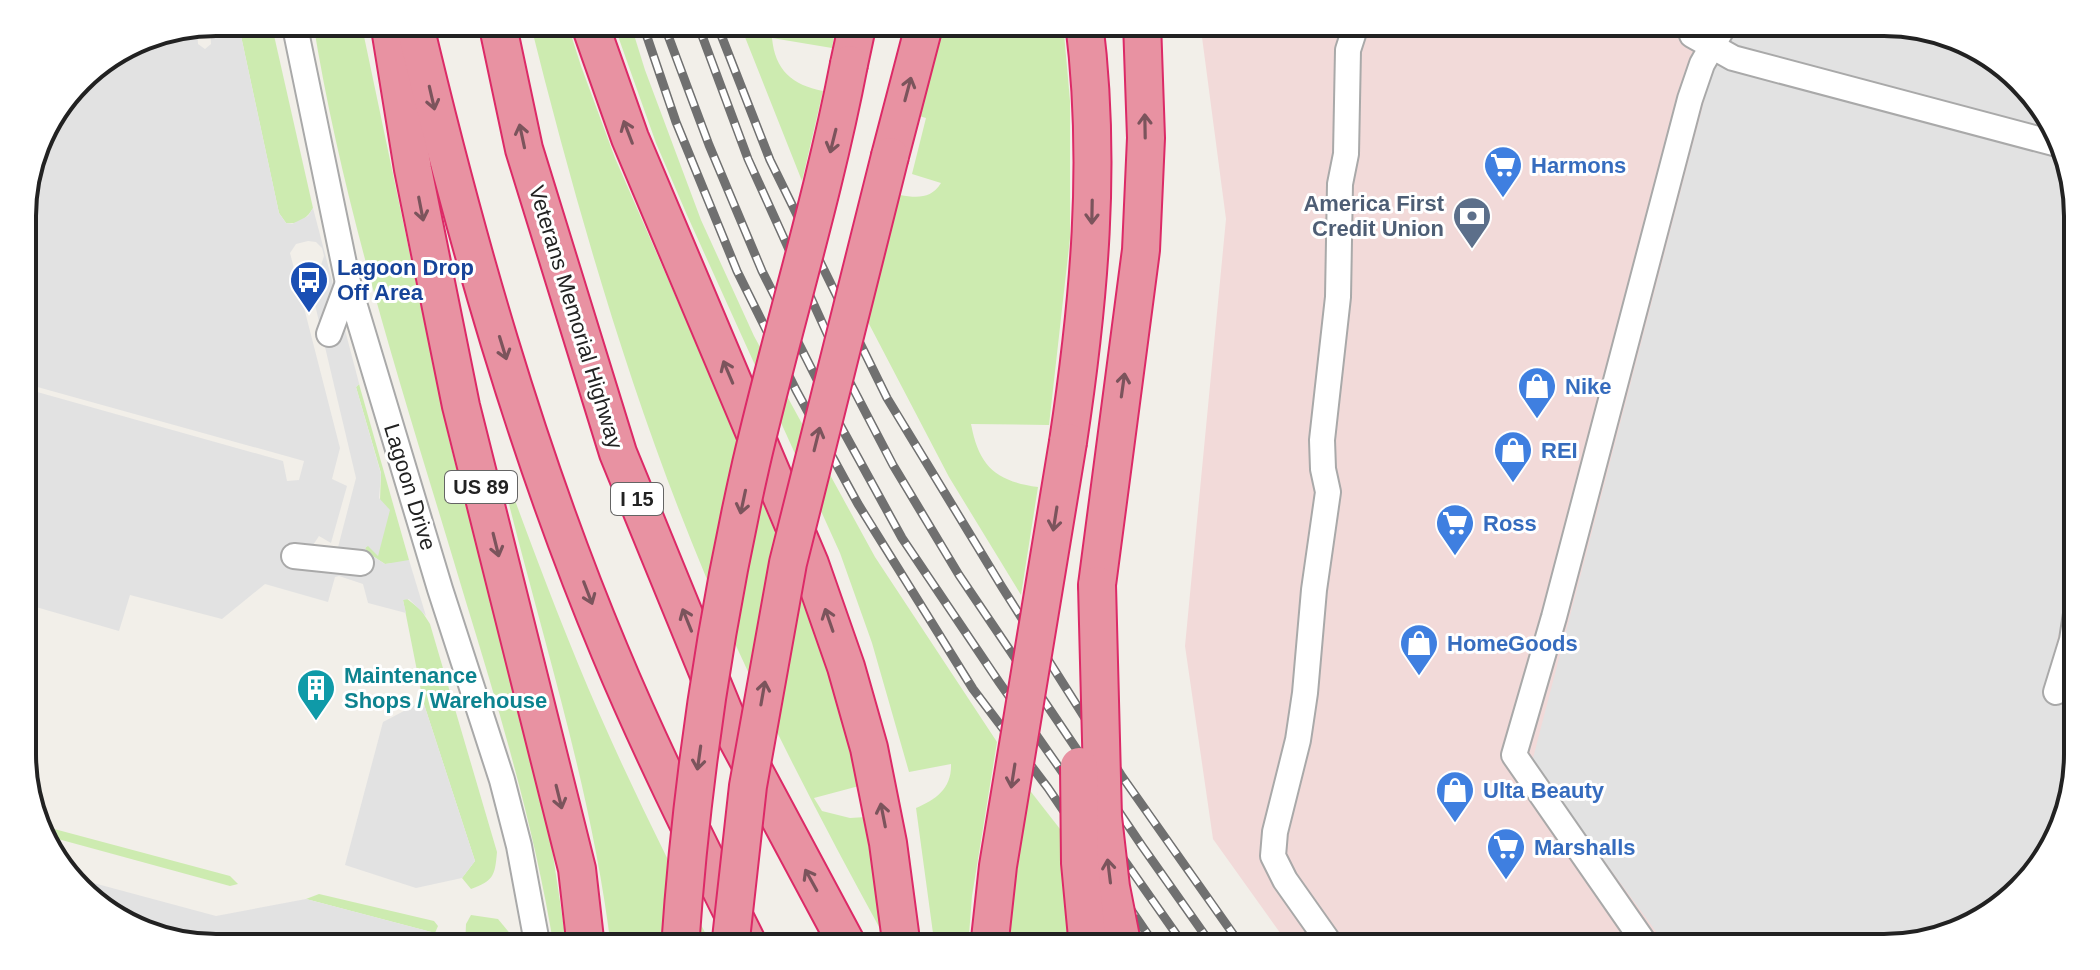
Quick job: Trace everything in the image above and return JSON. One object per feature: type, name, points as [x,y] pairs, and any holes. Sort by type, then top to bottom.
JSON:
[{"type":"highway","name":"US 89","points":[[391,36],[413,169],[461,406],[577,869],[584,934]]},
{"type":"highway","points":[[417,36],[446,157],[530,439],[609,650],[674,797],[743,934]]},
{"type":"highway","name":"Veterans Memorial Highway","points":[[500,36],[524,149],[618,453],[729,724],[842,934]]},
{"type":"highway","points":[[594,36],[630,138],[810,564],[846,667],[869,748],[888,843],[900,934]]},
{"type":"highway","points":[[681,934],[697,766],[729,567],[755,448],[832,146],[855,36]]},
{"type":"highway","points":[[731,934],[742,826],[761,701],[788,563],[921,36]]},
{"type":"highway","points":[[991,934],[998,866],[1086,315],[1091,242],[1092,134],[1085,36]]},
{"type":"highway","points":[[1087,934],[1080,863],[1078,788],[1097,585],[1141,250],[1146,138],[1142,36]]},
{"type":"highway","points":[[1097,585],[1103,817],[1120,934]]},
{"type":"street","name":"Lagoon Drive","points":[[297,36],[348,283],[440,589],[502,780],[519,846],[535,934]]},
{"type":"street","points":[[1323,934],[1285,880],[1273,856],[1275,832],[1298,740],[1328,492],[1322,440],[1338,297],[1340,184],[1346,154],[1348,50],[1352,36]]},
{"type":"street","points":[[1702,41],[1708,36]]},
{"type":"street","points":[[1702,41],[1733,58],[2047,141]]},
{"type":"street","points":[[1638,934],[1514,755],[1702,64],[1702,41]]},
{"type":"street","points":[[329,334],[348,283]]},
{"type":"street","points":[[294,556],[361,563]]},
{"type":"street","points":[[2056,692],[2064,670]]},
{"type":"shaded area","points":[[211,36],[241,36],[279,213],[286,223],[292,224],[308,216],[313,208],[360,387],[359,384],[356,387],[381,474],[379,498],[390,510],[378,556],[368,546],[365,548],[385,564],[409,560],[426,616],[409,599],[403,600],[406,613],[368,603],[363,584],[339,576],[335,577],[328,602],[265,584],[222,619],[130,595],[119,631],[36,607],[36,392],[283,461],[287,481],[299,480],[304,461],[36,387],[36,204],[42,169],[60,126],[73,106],[97,81],[126,60],[169,42],[198,38],[198,44],[205,49],[211,44]],"holes":[[[308,241],[316,242],[324,256],[312,292],[356,478],[336,555],[316,549],[313,545],[319,536],[331,543],[347,486],[332,479],[340,448],[290,253],[296,244]]]},
{"type":"shaded area","points":[[1202,36],[1884,36],[1919,39],[1942,46],[1994,73],[2027,106],[2040,126],[2058,169],[2064,216],[2064,766],[2061,789],[2050,823],[2027,864],[2003,889],[1964,915],[1919,931],[1896,934],[1281,934],[1213,839],[1185,646],[1226,219]]},
{"type":"shaded area","points":[[1731,36],[1884,36],[1919,39],[1942,46],[1974,60],[2011,89],[2040,126],[2058,169],[2064,216],[2064,612],[2049,674],[2064,680],[2061,789],[2040,844],[2027,864],[2003,889],[1964,915],[1919,931],[1896,934],[1658,934],[1532,762],[1714,63]]},
{"type":"shaded area","points":[[423,701],[475,861],[462,878],[416,888],[345,865],[383,722]]},
{"type":"shaded area","points":[[90,882],[216,916],[306,899],[435,933],[216,934],[181,931],[126,910]]},
{"type":"green space","points":[[241,36],[274,36],[313,208],[305,218],[295,223],[286,223],[279,213]]},
{"type":"green space","points":[[315,36],[364,36],[449,440],[548,822],[565,934],[551,934],[527,817],[504,730],[380,314],[326,96]]},
{"type":"green space","points":[[534,36],[571,36],[615,158],[712,380],[809,615],[831,675],[859,786],[814,798],[822,811],[850,818],[866,817],[884,934],[768,714],[706,577],[653,441],[567,163]]},
{"type":"green space","points":[[618,36],[634,36],[701,220],[754,336],[875,557],[997,742],[972,896],[969,934],[933,934],[916,808],[930,801],[946,786],[951,764],[909,772],[872,643],[840,553],[656,143]]},
{"type":"green space","points":[[745,36],[834,36],[832,48],[772,38],[777,59],[787,74],[802,85],[823,91],[802,181]]},
{"type":"green space","points":[[939,36],[1064,36],[1070,101],[1070,238],[1049,425],[971,424],[979,451],[991,469],[1011,481],[1038,487],[1021,595],[949,477],[868,322],[900,195],[923,196],[933,192],[941,183],[912,174],[926,118],[919,116]]},
{"type":"green space","points":[[359,384],[408,562],[385,564],[365,548],[368,545],[378,555],[381,473],[356,387]]},
{"type":"green space","points":[[502,476],[506,476],[562,625],[612,743],[706,934],[609,934],[591,829],[564,710]]},
{"type":"green space","points":[[406,598],[421,610],[430,624],[497,852],[492,876],[471,889],[462,878],[475,861],[423,701],[403,600]]},
{"type":"green space","points":[[1028,788],[1060,829],[1070,934],[1009,934]]},
{"type":"green space","points":[[53,829],[230,876],[238,884],[230,886],[58,839]]},
{"type":"green space","points":[[319,894],[434,921],[438,926],[435,933],[306,899]]},
{"type":"green space","points":[[471,915],[498,919],[510,934],[466,934]]},
{"type":"railway","points":[[647,36],[676,122],[737,271],[796,390],[858,504],[973,689],[1048,788],[1147,934]]},
{"type":"railway","points":[[668,36],[709,145],[762,271],[840,425],[902,538],[1176,934]]},
{"type":"railway","points":[[702,36],[748,159],[844,371],[893,465],[959,575],[1204,934]]},
{"type":"railway","points":[[721,36],[770,160],[887,398],[1121,775],[1233,934]]},
{"type":"place","name":"Harmons","points":[[1503,199]]},
{"type":"place","name":"America First Credit Union","points":[[1472,250]]},
{"type":"place","name":"Lagoon Drop Off Area","points":[[309,314]]},
{"type":"place","name":"Nike","points":[[1537,420]]},
{"type":"place","name":"REI","points":[[1513,484]]},
{"type":"place","name":"Ross","points":[[1455,557]]},
{"type":"place","name":"HomeGoods","points":[[1419,677]]},
{"type":"place","name":"Maintenance Shops / Warehouse","points":[[316,722]]},
{"type":"place","name":"Ulta Beauty","points":[[1455,824]]},
{"type":"place","name":"Marshalls","points":[[1506,881]]}]
